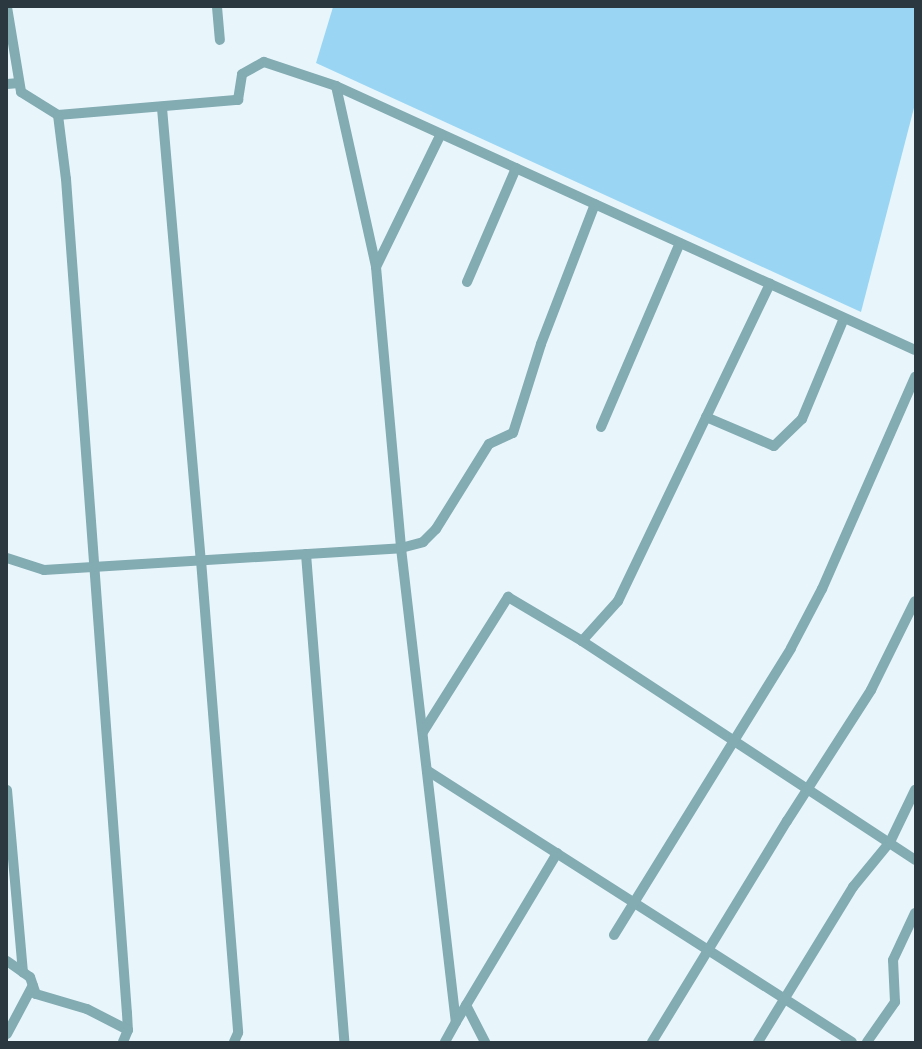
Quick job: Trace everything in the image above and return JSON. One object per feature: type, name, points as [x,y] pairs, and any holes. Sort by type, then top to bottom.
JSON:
[{"type":"street","points":[[7,7],[21,92],[58,115],[162,108],[238,100],[242,74],[264,62],[336,86],[915,350]]},
{"type":"street","points":[[217,7],[220,40]]},
{"type":"street","points":[[7,84],[19,83]]},
{"type":"street","points":[[336,86],[376,268],[401,548],[456,1022]]},
{"type":"street","points":[[162,108],[202,560],[238,1033],[234,1042]]},
{"type":"street","points":[[58,115],[66,179],[93,567],[128,1030],[123,1042]]},
{"type":"street","points":[[376,268],[441,134]]},
{"type":"street","points":[[467,282],[516,168]]},
{"type":"street","points":[[7,558],[44,570],[401,548],[422,542],[436,528],[489,444],[513,433],[541,344],[595,204]]},
{"type":"street","points":[[601,427],[680,242]]},
{"type":"street","points":[[582,641],[618,601],[770,284]]},
{"type":"street","points":[[706,417],[774,446],[802,419],[844,318]]},
{"type":"street","points":[[614,935],[791,648],[822,589],[915,377]]},
{"type":"street","points":[[306,554],[344,1042]]},
{"type":"street","points":[[423,732],[508,597],[582,641],[733,742],[806,790],[890,842],[915,860]]},
{"type":"street","points":[[652,1042],[806,790],[871,690],[915,601]]},
{"type":"street","points":[[428,771],[852,1042]]},
{"type":"street","points":[[7,790],[23,972]]},
{"type":"street","points":[[758,1042],[853,887],[890,842],[915,790]]},
{"type":"street","points":[[445,1042],[557,854]]},
{"type":"street","points":[[867,1042],[895,1002],[893,960],[915,913]]},
{"type":"street","points":[[7,961],[30,976],[36,994],[87,1009],[128,1030]]},
{"type":"street","points":[[7,1034],[33,985]]},
{"type":"street","points":[[466,1005],[485,1042]]},
{"type":"shaded area","points":[[333,7],[915,7],[915,104],[861,312],[316,63]]}]
